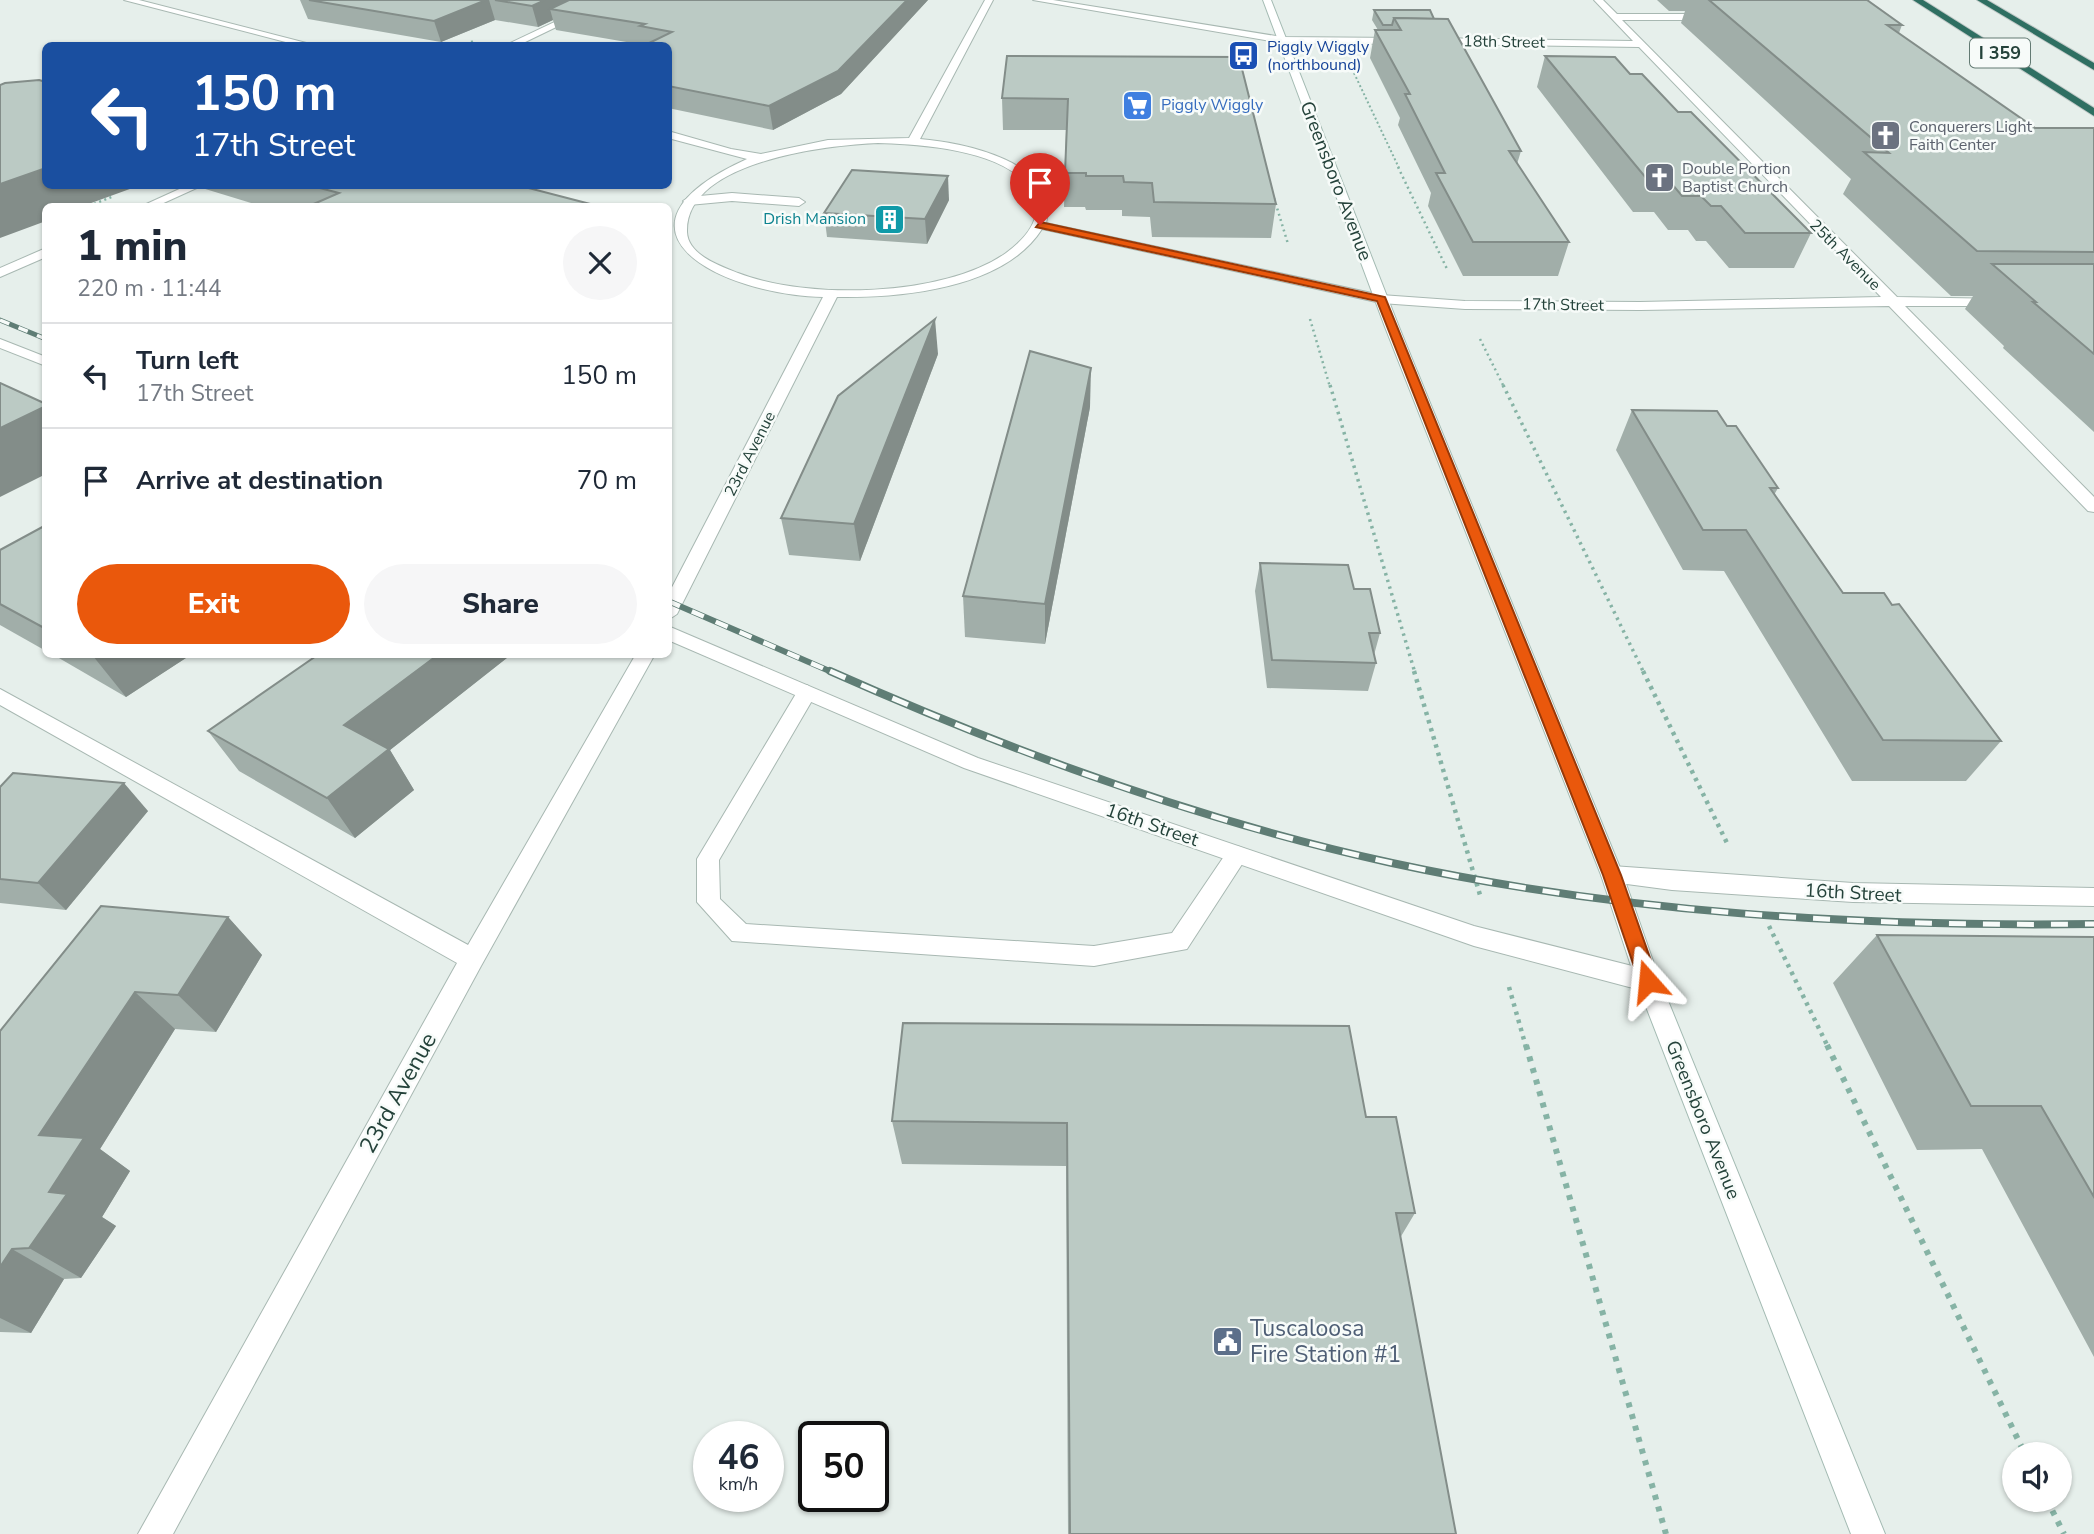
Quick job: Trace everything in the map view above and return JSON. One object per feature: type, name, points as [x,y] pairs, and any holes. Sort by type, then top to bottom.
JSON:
[{"type":"highway","name":"I 359","points":[[1917,0],[2094,113]]},
{"type":"highway","name":"I 359","points":[[1981,0],[2094,67]]},
{"type":"street","points":[[128,0],[298,42]]},
{"type":"street","points":[[517,42],[608,0]]},
{"type":"street","points":[[913,141],[989,0]]},
{"type":"street","name":"18th Street","points":[[1037,0],[1090,4],[1282,40],[1639,44]]},
{"type":"street","name":"Greensboro Avenue","points":[[1267,0],[1381,299],[1612,875],[1648,981],[1868,1534]]},
{"type":"street","name":"25th Avenue","points":[[1598,0],[2094,507]]},
{"type":"street","points":[[1615,17],[1711,17],[1731,13],[1732,5],[1728,0]]},
{"type":"street","points":[[672,135],[760,157]]},
{"type":"street","points":[[913,141],[959,148],[1010,167],[1028,179],[1039,193],[1043,206],[1040,225],[1029,240],[1012,254],[983,269],[949,281],[911,289],[831,295],[749,282],[720,272],[698,258],[684,243],[679,227],[682,211],[689,201],[712,180],[760,157],[827,143],[913,141]]},
{"type":"street","points":[[155,203],[188,189]]},
{"type":"street","points":[[689,201],[732,197],[799,202]]},
{"type":"street","name":"17th Street","points":[[1040,225],[1381,299],[1465,305],[1640,306],[2013,302]]},
{"type":"street","points":[[0,272],[42,254]]},
{"type":"street","name":"23rd Avenue","points":[[672,606],[831,295]]},
{"type":"street","points":[[0,343],[42,360]]},
{"type":"street","name":"16th Street","points":[[672,634],[971,763],[1496,942],[1648,981]]},
{"type":"street","name":"23rd Avenue","points":[[155,1534],[472,959],[644,658]]},
{"type":"street","points":[[807,692],[708,859],[709,902],[740,934],[1080,955],[1106,954],[1179,942],[1237,855]]},
{"type":"street","points":[[0,696],[472,959]]},
{"type":"street","name":"16th Street","points":[[1612,875],[1749,887],[1969,899],[2094,897]]},
{"type":"path","points":[[1338,41],[2019,1442]]},
{"type":"path","points":[[1271,187],[1467,855]]},
{"type":"path","points":[[1496,942],[1666,1534]]},
{"type":"path","points":[[2053,1512],[2064,1534]]},
{"type":"building","points":[[309,0],[486,0],[434,21]]},
{"type":"building","points":[[495,0],[545,0],[532,6]]},
{"type":"building","points":[[569,0],[907,0],[838,71],[769,106],[672,87],[672,42],[651,42],[672,32],[640,26],[645,24],[550,9]]},
{"type":"building","points":[[1709,0],[1867,0],[1902,25],[1887,25],[2035,128],[2094,128],[2094,252],[1977,251],[1864,152],[1889,153]]},
{"type":"building","points":[[1374,10],[1430,10],[1434,19],[1394,18],[1392,25],[1383,25]]},
{"type":"building","points":[[1394,18],[1448,19],[1521,151],[1509,151],[1569,242],[1473,242],[1436,173],[1445,173],[1405,94],[1410,94],[1375,30],[1401,30]]},
{"type":"building","points":[[1007,56],[1239,57],[1276,204],[1154,202],[1152,183],[1124,182],[1123,176],[1065,173],[1068,99],[1002,98]]},
{"type":"building","points":[[1545,56],[1615,57],[1630,74],[1642,74],[1678,112],[1691,112],[1811,233],[1745,233],[1721,206],[1711,206],[1701,196],[1682,196],[1667,178],[1646,178]]},
{"type":"building","points":[[42,81],[42,169],[0,184],[0,85]]},
{"type":"building","points":[[852,170],[948,176],[925,219],[824,213]]},
{"type":"building","points":[[324,189],[533,189],[586,203],[316,203],[339,193]]},
{"type":"building","points":[[1992,264],[2094,264],[2094,354],[2033,302],[2036,302]]},
{"type":"building","points":[[935,319],[854,524],[781,518],[838,396]]},
{"type":"building","points":[[1030,351],[1091,368],[1045,604],[963,596]]},
{"type":"building","points":[[0,383],[42,402],[42,408],[0,428]]},
{"type":"building","points":[[1632,410],[1717,411],[1727,426],[1736,426],[1778,488],[1770,488],[1843,593],[1884,593],[1892,605],[1899,604],[2001,741],[1883,740],[1746,530],[1703,530]]},
{"type":"building","points":[[42,527],[42,627],[0,604],[0,550]]},
{"type":"building","points":[[1260,563],[1348,565],[1354,589],[1370,589],[1380,633],[1369,633],[1376,663],[1272,660]]},
{"type":"building","points":[[313,658],[434,658],[344,725],[389,749],[327,798],[208,731]]},
{"type":"building","points":[[13,773],[124,783],[38,883],[0,879],[0,787]]},
{"type":"building","points":[[101,906],[228,917],[178,995],[135,992],[39,1135],[84,1138],[49,1192],[67,1194],[29,1248],[12,1249],[0,1267],[0,1031]]},
{"type":"building","points":[[1877,935],[2094,937],[2094,1197],[2041,1106],[1971,1106]]},
{"type":"building","name":"Tuscaloosa Fire Station #1","points":[[903,1023],[1349,1026],[1366,1117],[1396,1117],[1415,1213],[1396,1213],[1456,1534],[1070,1534],[1067,1123],[892,1121]]},
{"type":"railway","points":[[0,320],[42,337]]},
{"type":"railway","points":[[672,603],[834,673]]},
{"type":"railway","points":[[830,671],[967,729],[1106,781],[1248,827],[1392,863],[1566,894],[1741,913],[1917,923],[2094,924]]},
{"type":"place","name":"Piggly Wiggly (northbound)","points":[[1244,56]]},
{"type":"place","name":"Piggly Wiggly","points":[[1138,105]]},
{"type":"place","name":"Conquerers Light Faith Center","points":[[1886,136]]},
{"type":"place","name":"Double Portion Baptist Church","points":[[1659,178]]},
{"type":"place","name":"Drish Mansion","points":[[889,219]]},
{"type":"place","name":"Tuscaloosa Fire Station #1","points":[[1227,1341]]},
{"type":"route","points":[[1040,225],[1381,299],[1612,875],[1648,981]]}]
